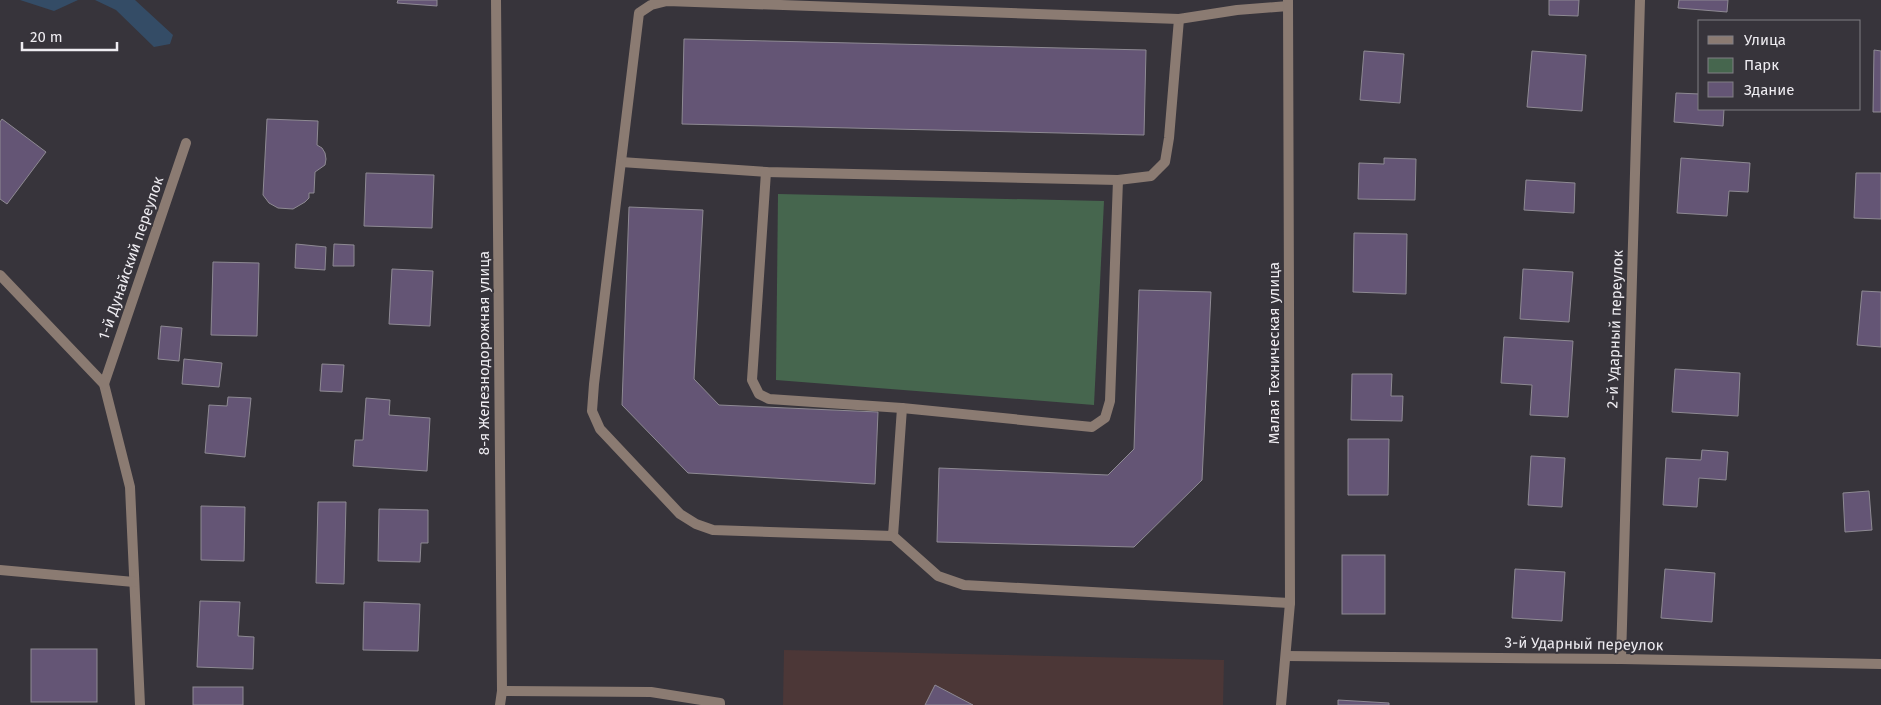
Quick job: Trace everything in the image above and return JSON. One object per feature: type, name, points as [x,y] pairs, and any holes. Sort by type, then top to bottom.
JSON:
[{"type":"street","name":"8-я Железнодорожная улица","points":[[496,0],[502,691],[500,705]]},
{"type":"street","name":"2-й Ударный переулок","points":[[1621,659],[1640,0]]},
{"type":"street","points":[[1288,3],[1179,19],[668,1],[651,5],[639,14],[592,411],[600,429],[680,514],[696,524],[713,530],[893,536],[938,576],[964,585],[1290,603]]},
{"type":"street","name":"Малая Техническая улица","points":[[1281,705],[1290,603],[1288,3]]},
{"type":"street","points":[[621,162],[766,172],[1118,180],[1151,176],[1165,162],[1169,138],[1179,19]]},
{"type":"street","name":"1-й Дунайский переулок","points":[[104,384],[186,143]]},
{"type":"street","points":[[766,172],[752,380],[759,394],[769,399],[902,408],[1092,427],[1105,418],[1110,401],[1118,180]]},
{"type":"street","points":[[0,274],[104,384],[130,487],[140,705]]},
{"type":"street","points":[[893,536],[902,408]]},
{"type":"street","points":[[0,570],[134,582]]},
{"type":"street","name":"3-й Ударный переулок","points":[[1286,656],[1621,659],[1881,664]]},
{"type":"street","points":[[502,691],[651,692],[720,703],[720,705]]},
{"type":"shaded area","points":[[784,650],[1224,660],[1223,705],[783,705]]},
{"type":"green space","points":[[778,194],[1104,201],[1094,405],[776,380]]},
{"type":"water","points":[[20,0],[78,0],[54,11]]},
{"type":"water","points":[[95,0],[135,0],[173,35],[170,44],[154,47],[116,10]]},
{"type":"building","points":[[398,0],[437,0],[437,6],[397,3]]},
{"type":"building","points":[[1549,0],[1579,0],[1578,16],[1549,15]]},
{"type":"building","points":[[1679,0],[1728,0],[1727,12],[1678,8]]},
{"type":"building","points":[[684,39],[1146,50],[1144,135],[682,124]]},
{"type":"building","points":[[1874,50],[1881,51],[1881,112],[1873,112]]},
{"type":"building","points":[[1364,51],[1404,54],[1400,103],[1360,100]]},
{"type":"building","points":[[1532,51],[1586,55],[1582,111],[1527,107]]},
{"type":"building","points":[[1676,93],[1698,94],[1698,110],[1724,110],[1723,126],[1674,122]]},
{"type":"building","points":[[2,119],[46,152],[7,204],[0,199],[0,122]]},
{"type":"building","points":[[267,119],[318,121],[317,145],[325,153],[325,165],[315,172],[314,193],[309,193],[309,198],[305,202],[293,209],[278,208],[269,203],[263,195]]},
{"type":"building","points":[[1384,158],[1416,159],[1415,200],[1358,199],[1359,163],[1384,164]]},
{"type":"building","points":[[1681,158],[1750,163],[1748,192],[1729,191],[1727,216],[1677,213]]},
{"type":"building","points":[[366,173],[434,175],[432,228],[364,226]]},
{"type":"building","points":[[1856,173],[1881,173],[1881,219],[1854,218]]},
{"type":"building","points":[[1526,180],[1575,183],[1574,213],[1524,210]]},
{"type":"building","points":[[629,207],[703,210],[694,379],[719,405],[878,412],[875,484],[688,473],[622,405]]},
{"type":"building","points":[[1354,233],[1407,234],[1406,294],[1353,292]]},
{"type":"building","points":[[296,244],[326,247],[325,270],[295,268]]},
{"type":"building","points":[[334,244],[354,245],[354,266],[333,266]]},
{"type":"building","points":[[213,262],[259,263],[257,336],[211,335]]},
{"type":"building","points":[[392,269],[433,271],[430,326],[389,324]]},
{"type":"building","points":[[1523,269],[1573,272],[1569,322],[1520,319]]},
{"type":"building","points":[[1139,290],[1211,292],[1202,480],[1134,547],[937,542],[939,468],[1108,475],[1134,449]]},
{"type":"building","points":[[1862,291],[1881,292],[1881,347],[1857,345]]},
{"type":"building","points":[[161,326],[182,328],[179,361],[158,359]]},
{"type":"building","points":[[1504,337],[1573,341],[1568,417],[1530,415],[1532,385],[1501,383]]},
{"type":"building","points":[[184,359],[222,363],[219,387],[182,384]]},
{"type":"building","points":[[322,364],[344,365],[342,392],[320,391]]},
{"type":"building","points":[[1675,369],[1740,373],[1738,416],[1672,412]]},
{"type":"building","points":[[1352,374],[1392,374],[1391,396],[1403,396],[1402,421],[1351,420]]},
{"type":"building","points":[[228,397],[251,398],[245,457],[205,453],[209,405],[227,406]]},
{"type":"building","points":[[366,398],[390,400],[389,415],[430,418],[427,471],[353,466],[355,440],[363,440]]},
{"type":"building","points":[[1348,439],[1389,439],[1388,495],[1348,495]]},
{"type":"building","points":[[1702,450],[1728,452],[1726,480],[1699,478],[1697,507],[1663,505],[1666,458],[1701,460]]},
{"type":"building","points":[[1531,456],[1565,458],[1562,507],[1528,505]]},
{"type":"building","points":[[1869,491],[1872,530],[1845,532],[1843,493]]},
{"type":"building","points":[[318,502],[346,502],[344,584],[316,583]]},
{"type":"building","points":[[201,506],[245,507],[244,561],[201,560]]},
{"type":"building","points":[[379,509],[428,510],[428,543],[421,543],[420,562],[378,561]]},
{"type":"building","points":[[1342,555],[1385,555],[1385,614],[1342,614]]},
{"type":"building","points":[[1515,569],[1565,572],[1562,621],[1512,618]]},
{"type":"building","points":[[1665,569],[1715,573],[1712,622],[1661,618]]},
{"type":"building","points":[[200,601],[240,602],[238,636],[254,637],[253,669],[197,667]]},
{"type":"building","points":[[364,602],[420,604],[418,651],[363,650]]},
{"type":"building","points":[[31,649],[97,649],[97,702],[31,702]]},
{"type":"building","points":[[935,685],[973,705],[925,705]]},
{"type":"building","points":[[193,687],[243,687],[243,705],[193,705]]},
{"type":"building","points":[[1338,700],[1389,703],[1389,705],[1338,705]]}]
